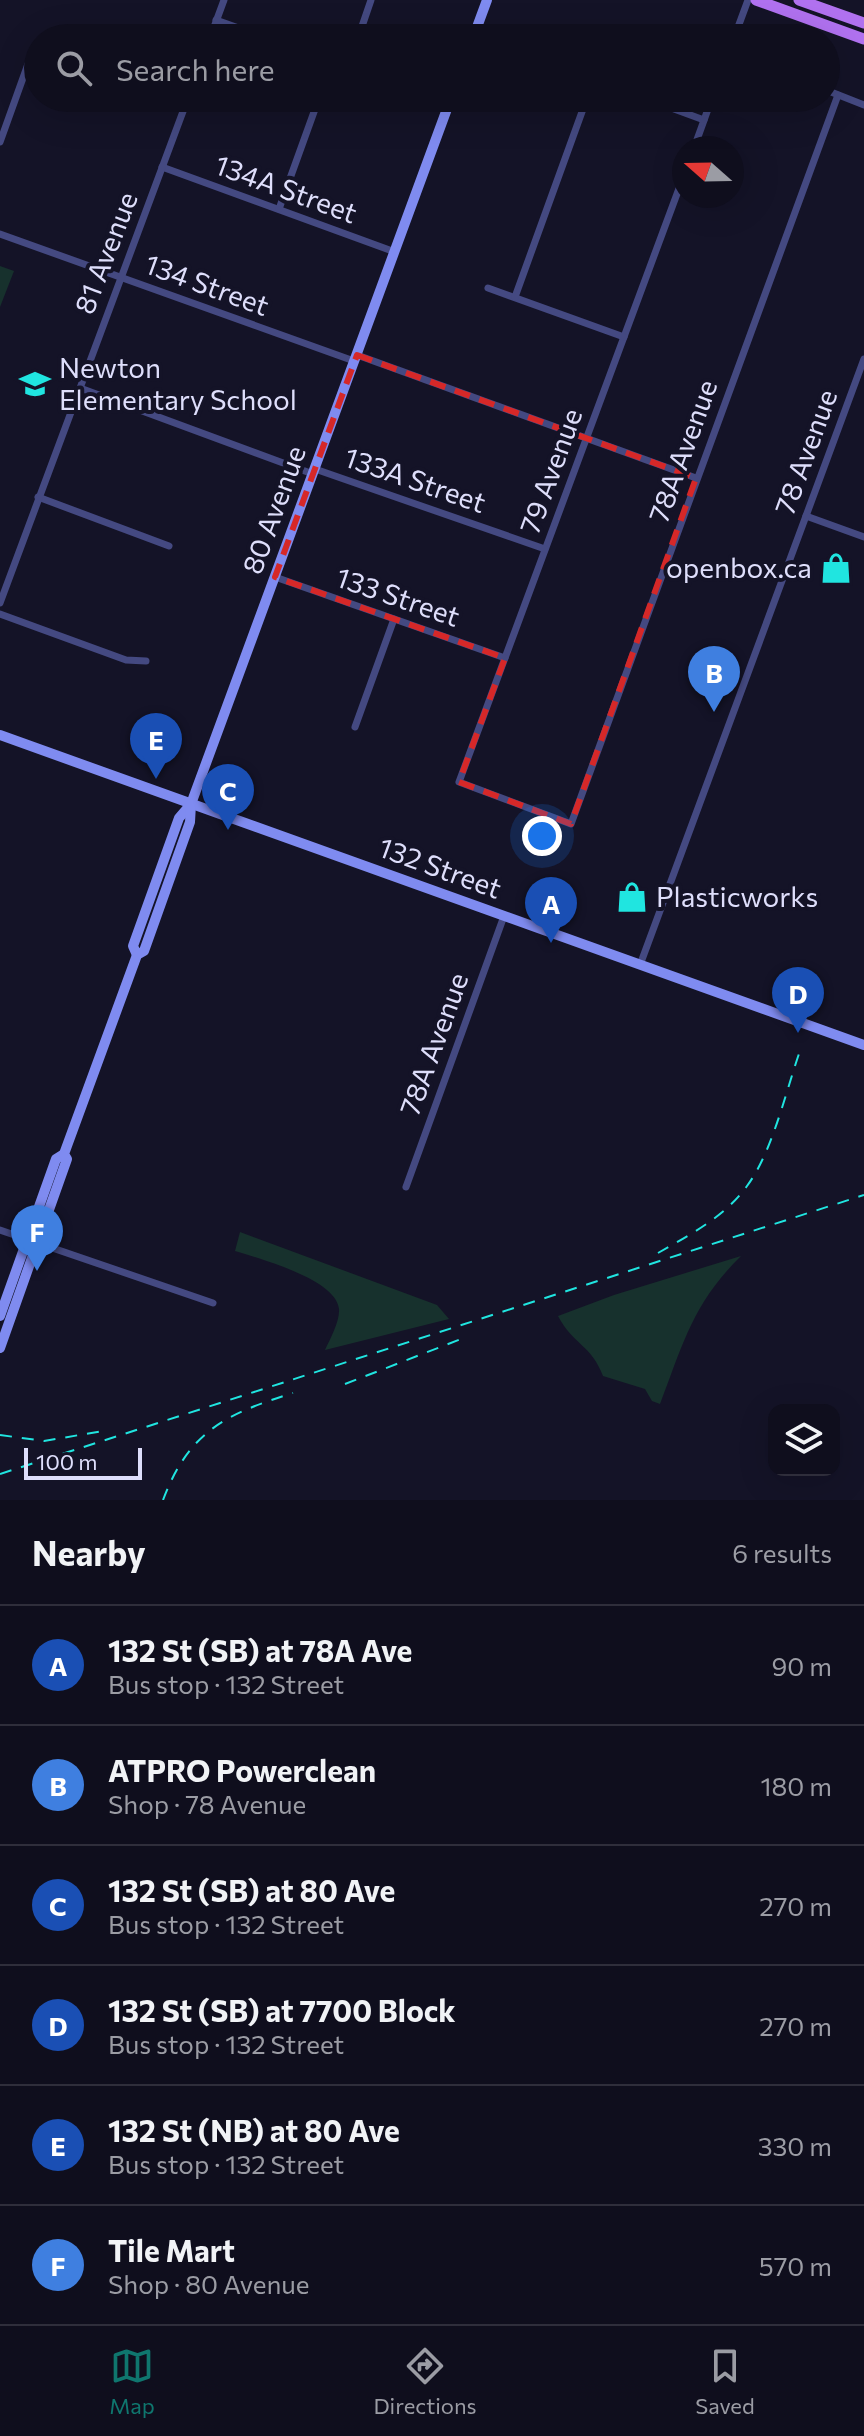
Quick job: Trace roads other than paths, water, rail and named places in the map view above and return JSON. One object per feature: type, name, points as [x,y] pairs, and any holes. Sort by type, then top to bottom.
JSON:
[{"type":"main road","points":[[478,24],[487,0]]},
{"type":"main road","points":[[756,0],[822,24]]},
{"type":"main road","points":[[799,0],[864,23]]},
{"type":"main road","points":[[840,30],[864,39]]},
{"type":"main road","name":"80 Avenue","points":[[0,1348],[56,1159],[64,1154],[137,955],[133,946],[179,818],[191,804],[446,112]]},
{"type":"main road","name":"132 Street","points":[[0,735],[864,1045]]},
{"type":"main road","name":"80 Avenue","points":[[0,1316],[32,1241]]},
{"type":"street","points":[[215,24],[224,0]]},
{"type":"street","points":[[363,24],[371,0]]},
{"type":"street","points":[[739,24],[748,0]]},
{"type":"street","points":[[216,20],[227,24]]},
{"type":"street","points":[[0,142],[24,75]]},
{"type":"street","points":[[840,96],[864,105]]},
{"type":"street","name":"81 Avenue","points":[[0,603],[183,112]]},
{"type":"street","points":[[279,209],[314,112]]},
{"type":"street","points":[[515,297],[582,112]]},
{"type":"street","points":[[682,112],[704,120]]},
{"type":"street","points":[[698,136],[707,112]]},
{"type":"street","name":"78A Avenue","points":[[459,782],[571,824],[832,112]]},
{"type":"street","name":"134A Street","points":[[162,167],[395,252]]},
{"type":"street","name":"79 Avenue","points":[[459,782],[672,207]]},
{"type":"street","name":"134 Street","points":[[0,234],[587,437],[696,478]]},
{"type":"street","points":[[488,288],[624,337]]},
{"type":"street","name":"78 Avenue","points":[[640,965],[864,359]]},
{"type":"street","name":"133A Street","points":[[80,388],[314,472],[545,549]]},
{"type":"street","points":[[38,497],[169,546]]},
{"type":"street","points":[[806,516],[864,537]]},
{"type":"street","name":"133 Street","points":[[275,577],[505,658]]},
{"type":"street","points":[[0,614],[126,660],[146,661]]},
{"type":"street","points":[[355,727],[394,619]]},
{"type":"street","name":"78A Avenue","points":[[406,1187],[504,916]]},
{"type":"street","points":[[0,1230],[213,1303]]},
{"type":"railway","points":[[658,1253],[717,1216],[747,1186],[772,1138],[801,1048]]},
{"type":"railway","points":[[0,1474],[864,1195]]},
{"type":"railway","points":[[345,1384],[461,1339]]},
{"type":"railway","points":[[163,1500],[185,1457],[213,1428],[248,1409],[293,1393]]},
{"type":"railway","points":[[0,1435],[44,1441],[103,1431]]},
{"type":"place","name":"Newton Elementary School","points":[[35,384]]},
{"type":"place","name":"openbox.ca","points":[[836,568]]},
{"type":"place","name":"ATPRO Powerclean","points":[[714,712]]},
{"type":"place","name":"132 St (NB) at 80 Ave","points":[[156,779]]},
{"type":"place","name":"132 St (SB) at 80 Ave","points":[[228,830]]},
{"type":"place","name":"Plasticworks","points":[[632,897]]},
{"type":"place","name":"132 St (SB) at 78A Ave","points":[[551,943]]},
{"type":"place","name":"132 St (SB) at 7700 Block","points":[[798,1033]]},
{"type":"place","name":"Tile Mart","points":[[37,1271]]}]
